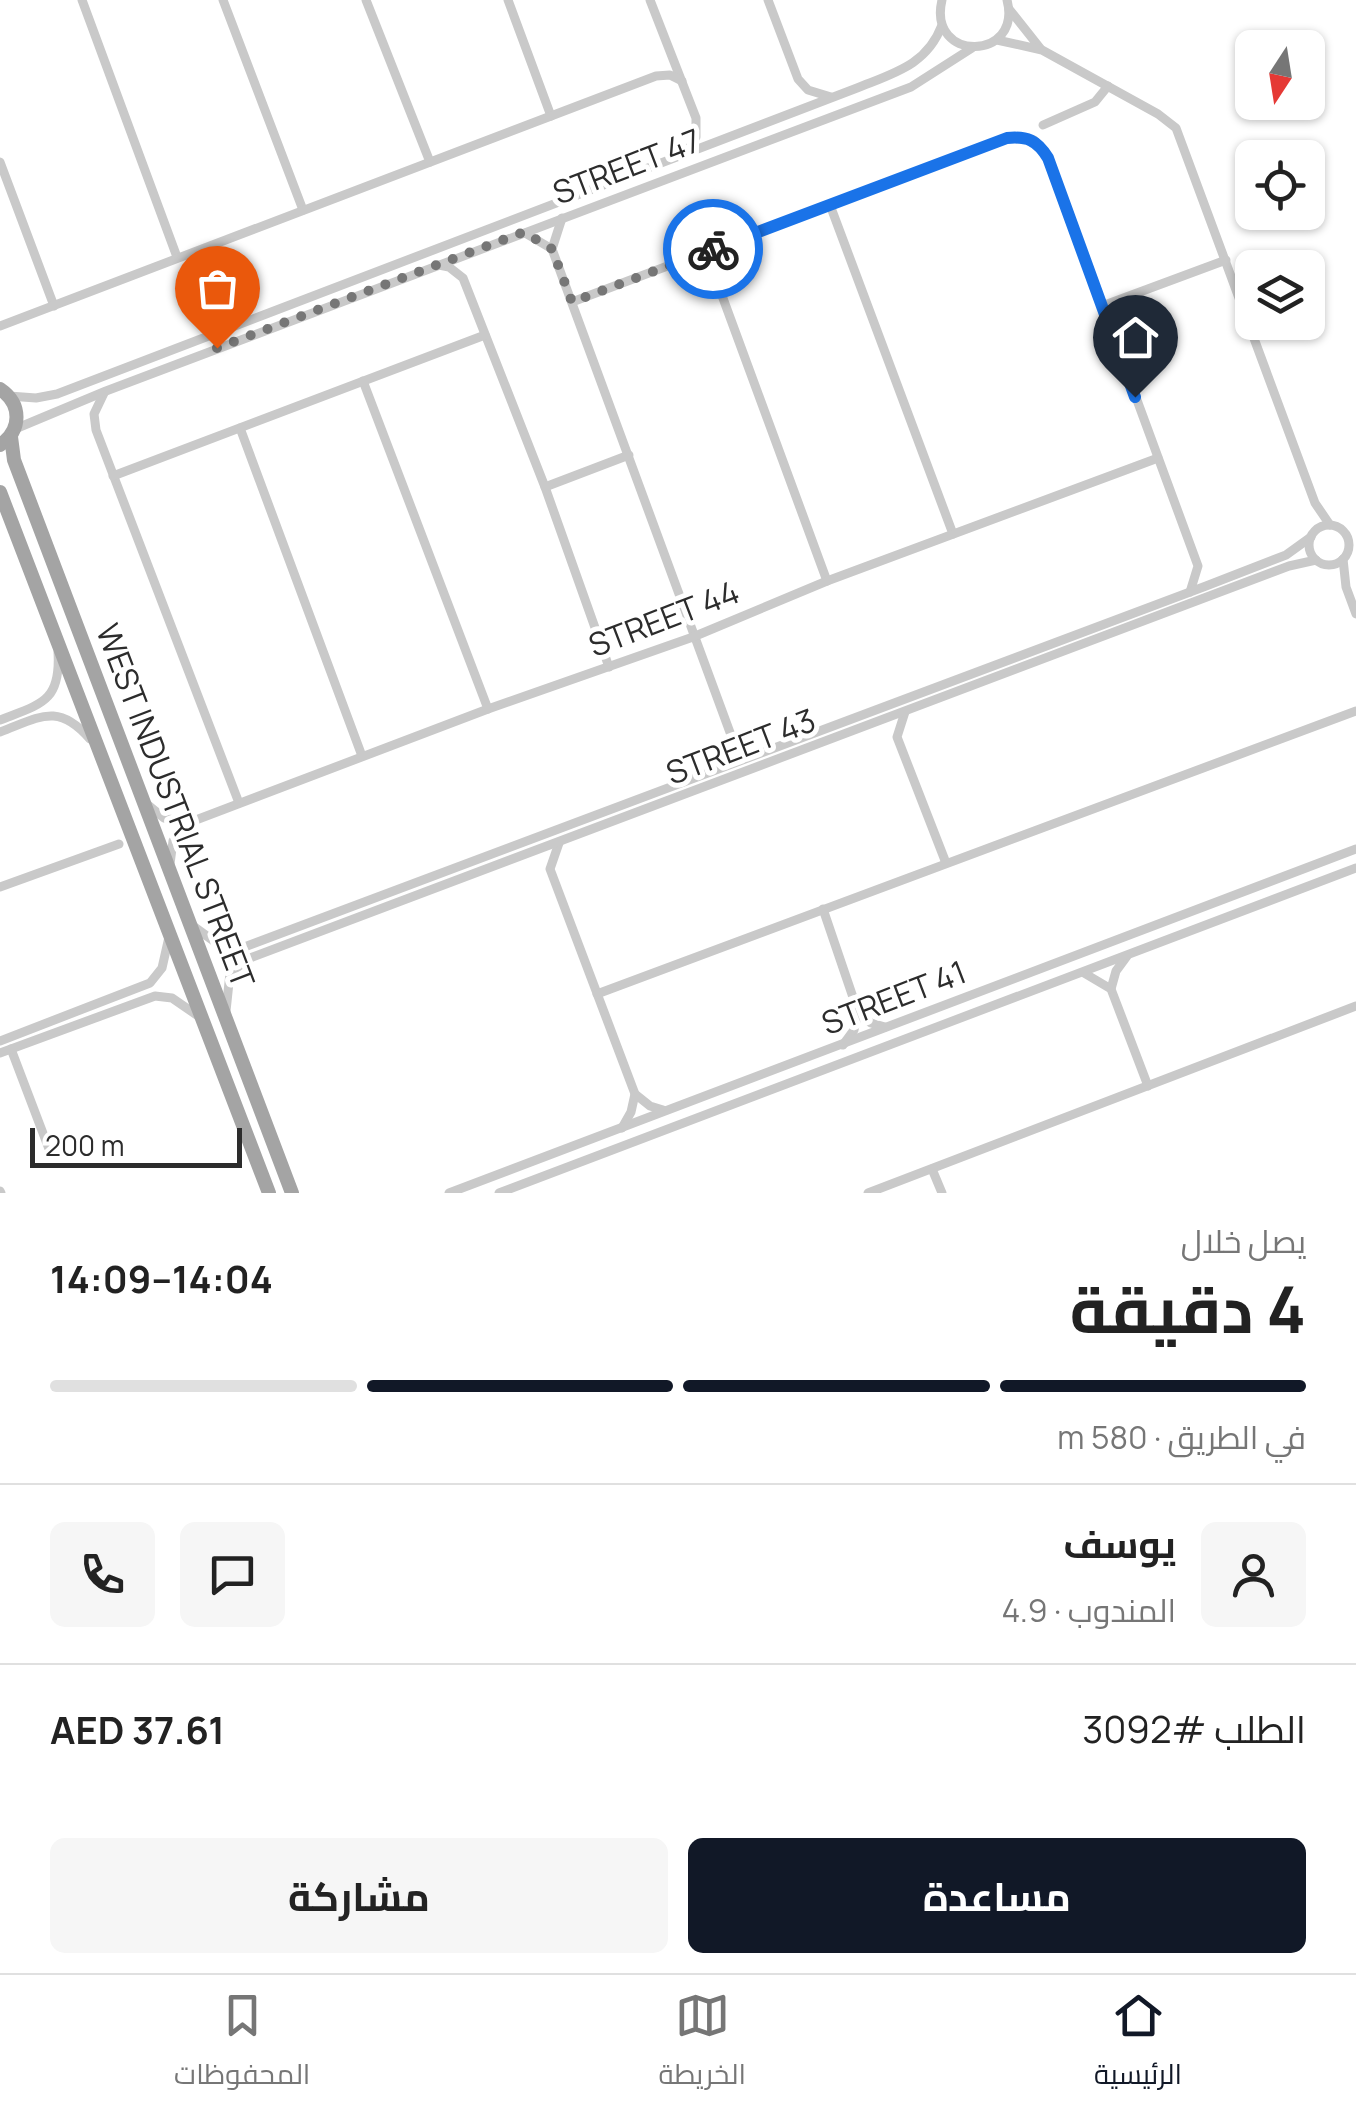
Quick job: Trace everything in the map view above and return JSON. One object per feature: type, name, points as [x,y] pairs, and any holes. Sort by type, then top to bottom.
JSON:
[{"type":"main road","name":"WEST INDUSTRIAL STREET","points":[[5,392],[18,415],[9,437],[14,460],[286,1178],[295,1193]]},
{"type":"main road","name":"WEST INDUSTRIAL STREET","points":[[0,492],[258,1163],[265,1193]]},
{"type":"street","points":[[82,0],[177,257]]},
{"type":"street","points":[[223,0],[303,210]]},
{"type":"street","points":[[366,0],[430,162]]},
{"type":"street","points":[[508,0],[550,116]]},
{"type":"street","points":[[650,0],[698,128],[685,156]]},
{"type":"street","points":[[768,0],[803,86],[814,94],[833,98]]},
{"type":"street","points":[[934,0],[941,5],[942,25],[950,38],[972,48]]},
{"type":"street","points":[[1008,4],[1007,26],[997,40],[1042,50],[1158,114],[1176,128],[1315,503],[1330,526]]},
{"type":"street","points":[[1008,4],[1042,50]]},
{"type":"street","name":"STREET 47","points":[[5,392],[36,398],[57,394],[685,156],[920,60],[942,25]]},
{"type":"street","name":"STREET 47","points":[[9,437],[106,391],[911,87],[972,48],[997,40]]},
{"type":"street","points":[[656,76],[669,50]]},
{"type":"street","points":[[0,326],[656,76],[670,76],[682,82]]},
{"type":"street","points":[[1043,126],[1094,102],[1108,86]]},
{"type":"street","points":[[572,302],[1007,138],[1034,140],[1048,158],[1198,566],[1190,592]]},
{"type":"street","points":[[0,162],[54,306]]},
{"type":"street","points":[[830,205],[952,534]]},
{"type":"street","points":[[552,249],[562,218]]},
{"type":"street","points":[[524,232],[552,249],[733,742],[730,764]]},
{"type":"street","points":[[706,252],[827,580]]},
{"type":"street","points":[[1102,306],[1226,260]]},
{"type":"street","points":[[437,265],[462,278],[545,487],[609,667]]},
{"type":"street","points":[[113,476],[485,335]]},
{"type":"street","points":[[363,381],[488,709]]},
{"type":"street","points":[[106,391],[94,421],[238,803]]},
{"type":"street","points":[[240,428],[362,756]]},
{"type":"street","points":[[545,487],[629,455]]},
{"type":"street","name":"STREET 44","points":[[188,822],[488,709],[694,637],[827,580],[1158,458]]},
{"type":"street","points":[[1315,503],[1310,550],[1346,586]]},
{"type":"street","points":[[1313,534],[1330,526],[1337,527],[1348,538],[1343,559],[1328,565]]},
{"type":"street","name":"STREET 43","points":[[189,922],[222,948],[247,946],[1223,580],[1286,555],[1313,534]]},
{"type":"street","points":[[1343,559],[1346,586],[1356,614]]},
{"type":"street","name":"STREET 43","points":[[226,1018],[228,980],[241,962],[1289,566],[1316,560]]},
{"type":"street","points":[[1198,566],[1223,580]]},
{"type":"street","points":[[0,720],[51,696],[58,678],[57,640]]},
{"type":"street","points":[[597,994],[1356,711]]},
{"type":"street","points":[[896,737],[906,712]]},
{"type":"street","points":[[0,732],[57,715],[75,722],[98,748]]},
{"type":"street","points":[[872,724],[896,737],[946,863]]},
{"type":"street","points":[[733,742],[746,750],[761,752]]},
{"type":"street","points":[[142,800],[164,818],[188,822]]},
{"type":"street","points":[[169,870],[172,841],[188,822]]},
{"type":"street","points":[[559,843],[550,869],[634,1094],[631,1112],[622,1128]]},
{"type":"street","points":[[0,888],[119,844]]},
{"type":"street","name":"STREET 41","points":[[449,1193],[1356,849]]},
{"type":"street","points":[[525,856],[550,869]]},
{"type":"street","name":"STREET 41","points":[[499,1193],[1356,868]]},
{"type":"street","points":[[823,910],[858,1012],[871,1023],[888,1028]]},
{"type":"street","points":[[0,1040],[150,982],[162,968],[169,934]]},
{"type":"street","points":[[1110,989],[1127,955]]},
{"type":"street","points":[[1081,973],[1097,978],[1110,989],[1148,1086]]},
{"type":"street","points":[[49,1149],[6,1051],[155,996],[179,1002],[202,1019]]},
{"type":"street","points":[[868,1193],[1356,1006]]},
{"type":"street","points":[[843,1045],[854,1030],[858,1012]]},
{"type":"street","points":[[634,1094],[650,1106],[668,1111]]},
{"type":"street","points":[[932,1168],[942,1193]]},
{"type":"way so far","points":[[217,348],[524,232],[552,249],[572,302],[713,249]]},
{"type":"route","points":[[713,249],[1007,138],[1034,140],[1048,158],[1135,397]]}]
